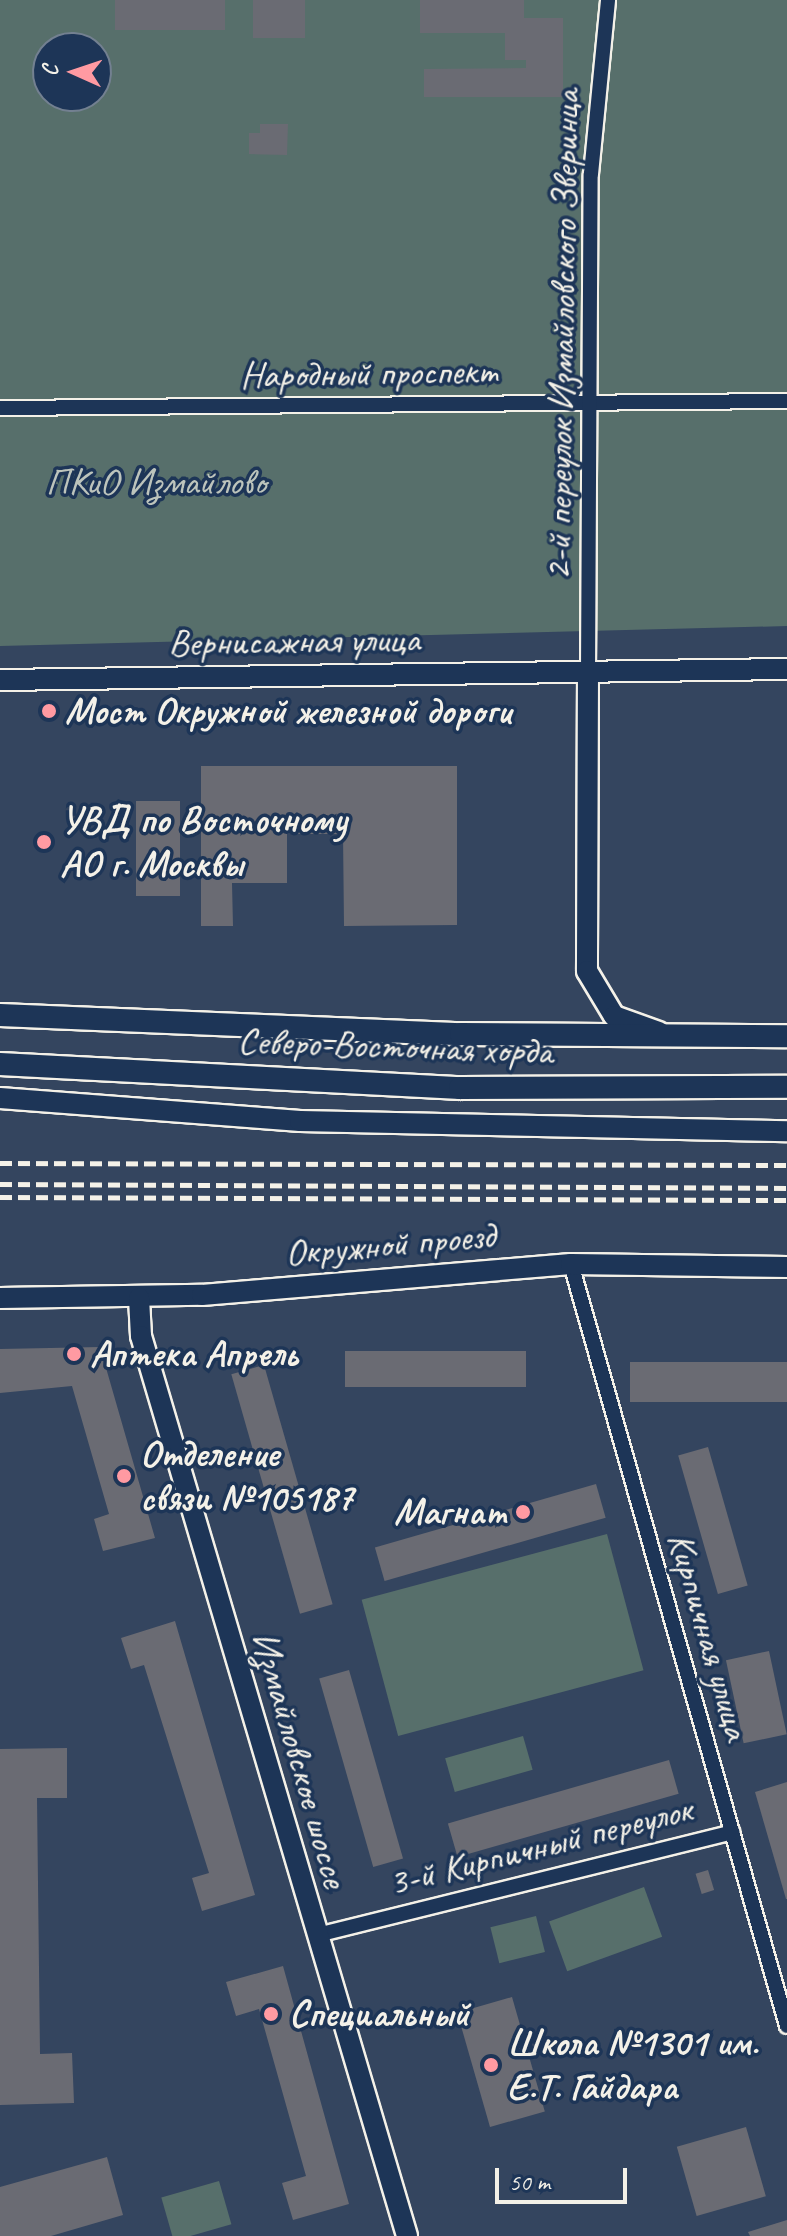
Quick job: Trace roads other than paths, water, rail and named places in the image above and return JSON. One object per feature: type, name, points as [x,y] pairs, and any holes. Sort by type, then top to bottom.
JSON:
[{"type":"main road","name":"Вернисажная улица","points":[[0,680],[787,669]]},
{"type":"main road","points":[[588,672],[587,971],[614,1016],[685,1040]]},
{"type":"main road","name":"Северо-Восточная хорда","points":[[0,1015],[685,1040],[787,1036]]},
{"type":"main road","name":"Северо-Восточная хорда","points":[[0,1064],[460,1088],[787,1087]]},
{"type":"main road","points":[[0,1098],[300,1121],[787,1131]]},
{"type":"main road","name":"Окружной проезд","points":[[0,1298],[139,1298],[571,1264],[787,1267]]},
{"type":"main road","name":"Измайловское шоссе","points":[[139,1298],[141,1336],[407,2236]]},
{"type":"street","name":"2-й переулок Измайловского Зверинца","points":[[588,672],[587,403],[591,174],[608,0]]},
{"type":"street","name":"Народный проспект","points":[[0,408],[787,401]]},
{"type":"street","name":"Кирпичная улица","points":[[571,1264],[787,2026]]},
{"type":"street","name":"3-й Кирпичный переулок","points":[[317,1935],[732,1832]]},
{"type":"railway","points":[[0,1163],[787,1165]]},
{"type":"railway","points":[[0,1184],[787,1188]]},
{"type":"railway","points":[[0,1197],[787,1200]]},
{"type":"place","name":"Мост Окружной железной дороги","points":[[49,711]]},
{"type":"place","name":"УВД по Восточному АО г. Москвы","points":[[44,842]]},
{"type":"place","name":"Аптека Апрель","points":[[74,1354]]},
{"type":"place","name":"Отделение связи №105187","points":[[124,1476]]},
{"type":"place","name":"Магнат","points":[[523,1512]]},
{"type":"place","name":"Специальный","points":[[271,2014]]},
{"type":"place","name":"Школа №1301 им. Е.Т. Гайдара","points":[[491,2065]]},
{"type":"park label","name":"ПКиО Измайлово","points":[[156,482]]}]
